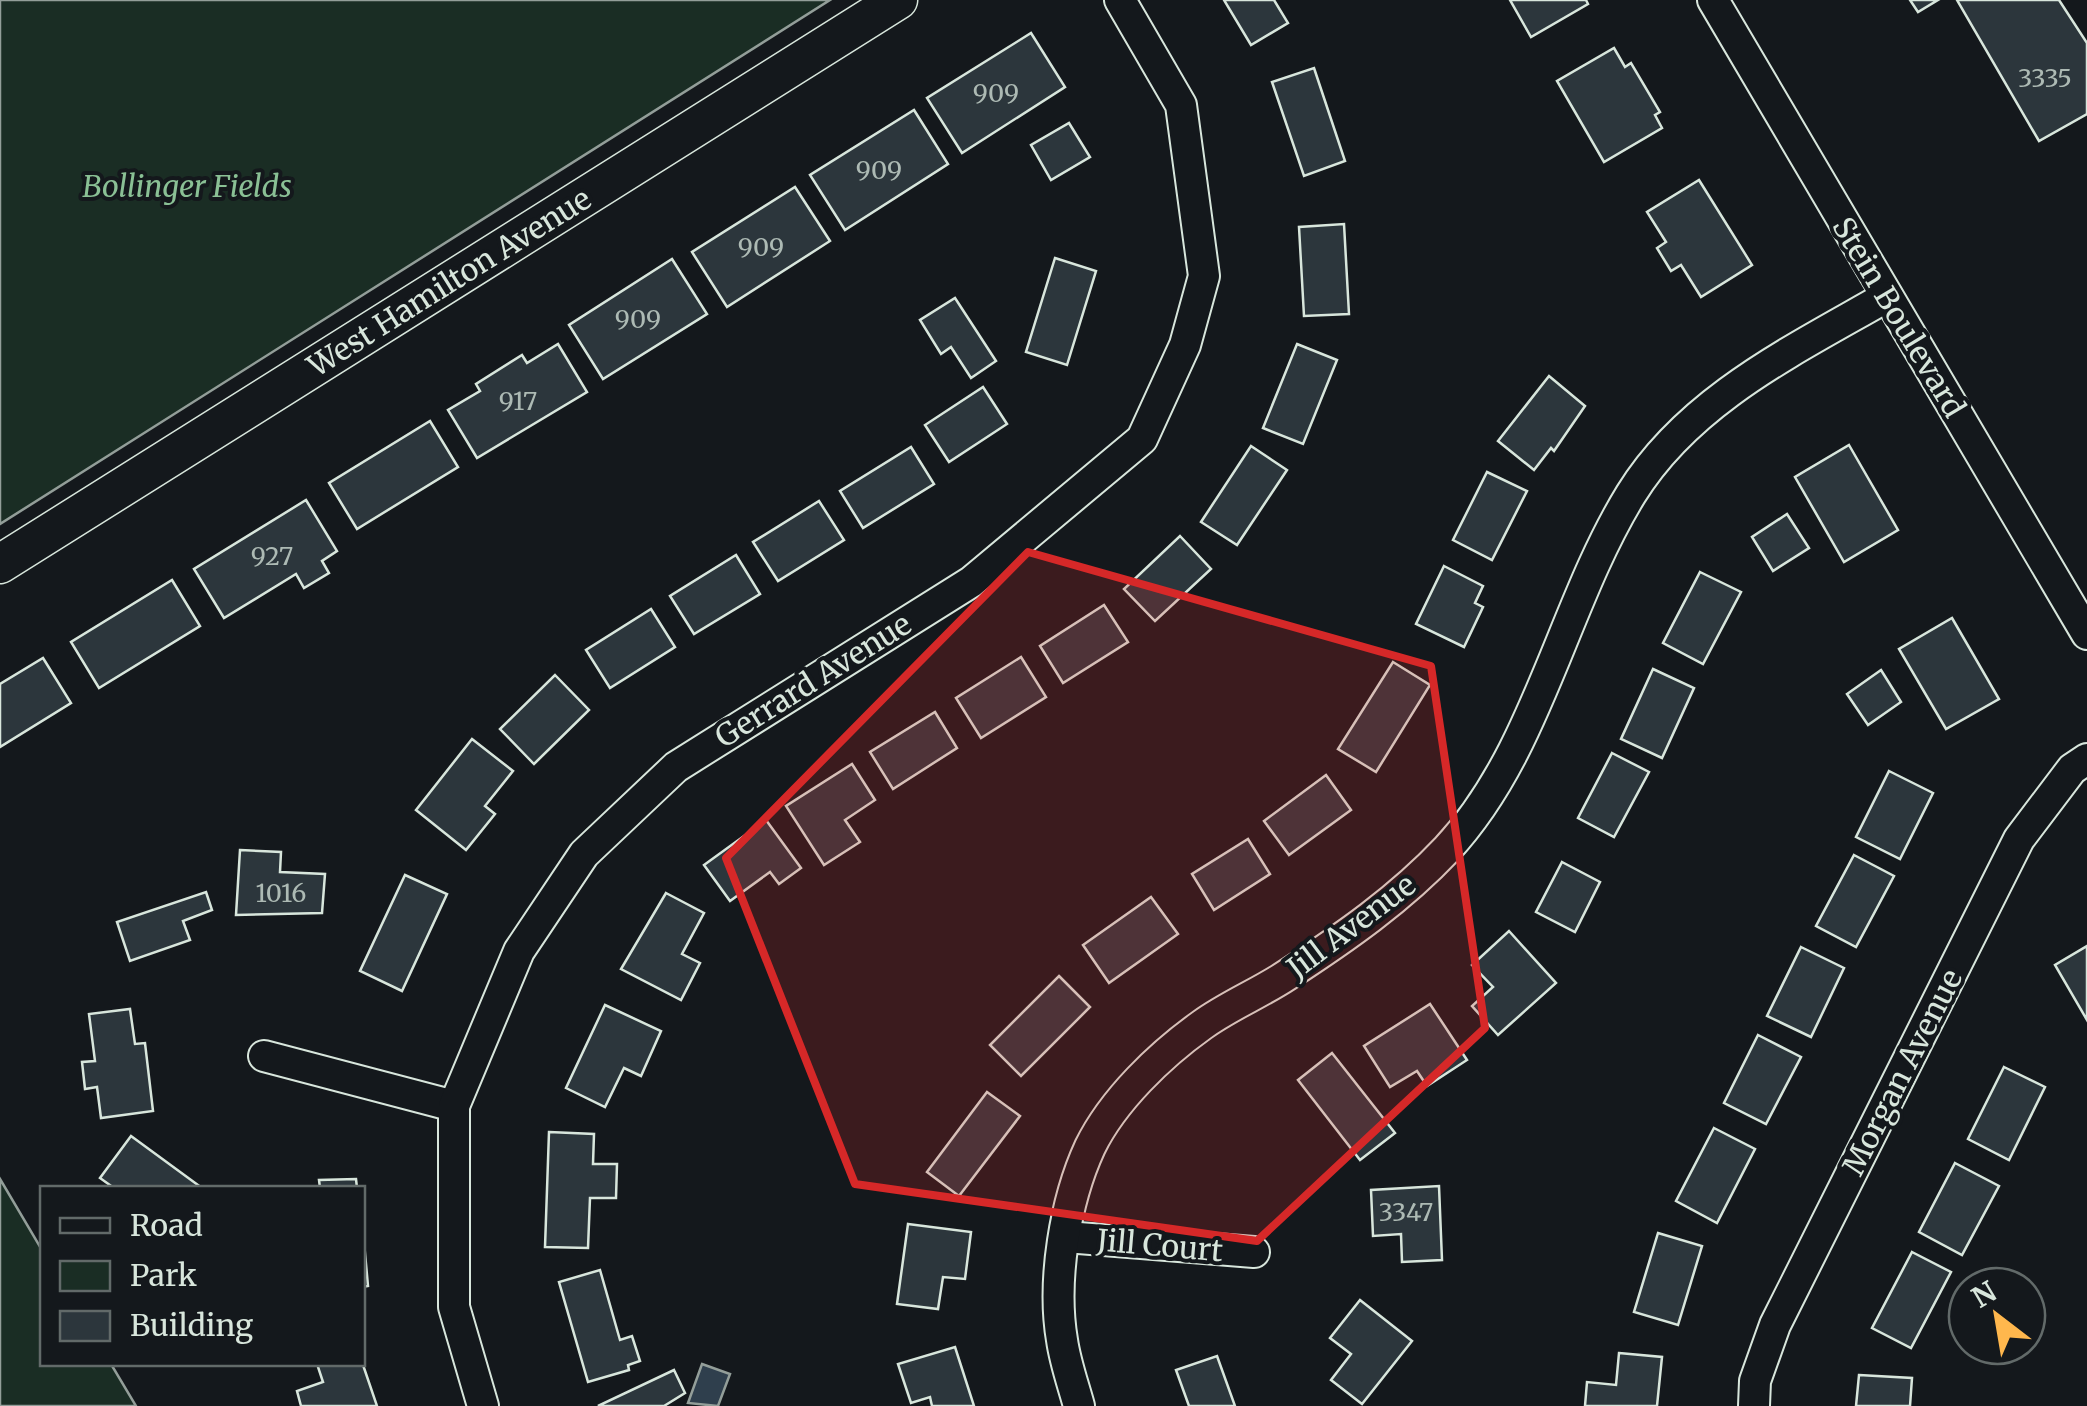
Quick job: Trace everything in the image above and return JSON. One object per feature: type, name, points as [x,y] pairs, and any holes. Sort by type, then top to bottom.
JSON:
[{"type":"street","name":"West Hamilton Avenue","points":[[0,564],[898,0]]},
{"type":"street","name":"Gerrard Avenue","points":[[483,1406],[454,1307],[454,1106],[519,951],[584,854],[676,767],[971,582],[1142,439],[1186,344],[1204,276],[1180,106],[1120,0]]},
{"type":"street","name":"Stein Boulevard","points":[[1713,0],[2087,634]]},
{"type":"street","name":"Jill Avenue","points":[[1079,1406],[1062,1340],[1059,1286],[1066,1238],[1091,1146],[1146,1073],[1202,1024],[1284,978],[1384,909],[1449,847],[1496,782],[1632,493],[1692,421],[1762,368],[1886,297]]},
{"type":"street","name":"Morgan Avenue","points":[[1754,1406],[1755,1381],[1775,1325],[2019,838],[2072,769],[2087,759]]},
{"type":"street","points":[[264,1056],[454,1106]]},
{"type":"street","name":"Jill Court","points":[[1066,1238],[1254,1252]]},
{"type":"highlighted area","points":[[1028,552],[1431,666],[1485,1028],[1257,1241],[855,1184],[726,858]]},
{"type":"green space","name":"Bollinger Fields","points":[[0,0],[830,0],[0,524]]},
{"type":"green space","points":[[0,1179],[40,1247],[40,1366],[112,1366],[136,1406],[0,1406]]},
{"type":"water","points":[[702,1364],[730,1374],[718,1406],[688,1403]]},
{"type":"building","points":[[1224,0],[1274,0],[1288,23],[1251,45]]},
{"type":"building","points":[[1510,0],[1586,0],[1588,4],[1531,37]]},
{"type":"building","points":[[1910,0],[1938,0],[1918,12]]},
{"type":"building","points":[[1957,0],[2059,0],[2087,43],[2087,114],[2039,141]]},
{"type":"building","points":[[1031,33],[1065,87],[962,153],[927,98]]},
{"type":"building","points":[[1614,48],[1625,67],[1631,63],[1660,112],[1655,115],[1662,128],[1604,162],[1557,81]]},
{"type":"building","points":[[1314,68],[1345,161],[1304,176],[1272,82]]},
{"type":"building","points":[[914,110],[948,164],[845,230],[810,175]]},
{"type":"building","points":[[1069,123],[1090,157],[1051,180],[1031,145]]},
{"type":"building","points":[[1699,180],[1752,265],[1701,297],[1681,265],[1671,271],[1657,248],[1666,242],[1647,212]]},
{"type":"building","points":[[795,187],[830,241],[727,307],[692,252]]},
{"type":"building","points":[[1344,224],[1349,314],[1304,316],[1299,227]]},
{"type":"building","points":[[1055,258],[1096,271],[1067,365],[1026,352]]},
{"type":"building","points":[[672,259],[707,314],[603,379],[569,325]]},
{"type":"building","points":[[955,298],[996,361],[971,378],[951,347],[941,354],[920,320]]},
{"type":"building","points":[[558,344],[587,392],[477,458],[448,410],[480,391],[476,384],[522,355],[527,363]]},
{"type":"building","points":[[1297,344],[1337,360],[1303,444],[1263,428]]},
{"type":"building","points":[[1549,376],[1585,406],[1554,451],[1551,448],[1534,470],[1498,441]]},
{"type":"building","points":[[983,387],[1007,424],[949,462],[925,425]]},
{"type":"building","points":[[430,421],[458,467],[357,529],[329,483]]},
{"type":"building","points":[[1849,445],[1898,530],[1844,562],[1795,477]]},
{"type":"building","points":[[1251,446],[1287,470],[1237,545],[1201,522]]},
{"type":"building","points":[[911,447],[934,484],[863,528],[840,491]]},
{"type":"building","points":[[1487,472],[1527,491],[1492,560],[1453,540]]},
{"type":"building","points":[[306,500],[337,551],[322,561],[329,573],[304,588],[296,574],[224,618],[194,569]]},
{"type":"building","points":[[819,501],[844,540],[778,581],[753,542]]},
{"type":"building","points":[[1787,514],[1809,548],[1773,571],[1752,537]]},
{"type":"building","points":[[1180,536],[1211,569],[1155,621],[1124,589]]},
{"type":"building","points":[[736,555],[760,594],[694,634],[670,596]]},
{"type":"building","points":[[1444,566],[1483,586],[1475,603],[1483,607],[1464,647],[1416,624]]},
{"type":"building","points":[[1700,572],[1741,592],[1703,664],[1663,643]]},
{"type":"building","points":[[172,580],[200,626],[99,688],[71,642]]},
{"type":"building","points":[[1104,605],[1128,642],[1063,683],[1040,646]]},
{"type":"building","points":[[651,609],[675,647],[610,688],[586,650]]},
{"type":"building","points":[[1952,618],[1999,699],[1946,729],[1899,649]]},
{"type":"building","points":[[1021,657],[1046,697],[981,738],[956,698]]},
{"type":"building","points":[[43,658],[71,703],[0,747],[0,684]]},
{"type":"building","points":[[1393,662],[1430,685],[1376,772],[1338,749]]},
{"type":"building","points":[[1653,669],[1694,688],[1662,758],[1621,739]]},
{"type":"building","points":[[1881,670],[1901,702],[1868,725],[1847,694]]},
{"type":"building","points":[[555,675],[589,710],[534,764],[500,729]]},
{"type":"building","points":[[935,712],[957,748],[893,789],[870,752]]},
{"type":"building","points":[[472,739],[513,771],[485,806],[495,814],[466,850],[416,810]]},
{"type":"building","points":[[1612,753],[1649,772],[1614,837],[1578,818]]},
{"type":"building","points":[[852,764],[875,800],[845,820],[860,842],[824,865],[786,806]]},
{"type":"building","points":[[1889,771],[1933,793],[1900,859],[1856,837]]},
{"type":"building","points":[[1326,775],[1351,810],[1289,855],[1264,821]]},
{"type":"building","points":[[766,820],[801,868],[779,884],[770,872],[730,901],[704,865]]},
{"type":"building","points":[[1248,839],[1270,874],[1214,910],[1192,874]]},
{"type":"building","points":[[240,850],[281,852],[280,872],[325,874],[322,913],[236,915]]},
{"type":"building","points":[[1854,855],[1894,876],[1856,947],[1816,926]]},
{"type":"building","points":[[1562,862],[1600,882],[1575,932],[1536,912]]},
{"type":"building","points":[[405,875],[447,894],[402,991],[360,971]]},
{"type":"building","points":[[206,892],[212,910],[183,921],[190,940],[130,961],[117,922]]},
{"type":"building","points":[[666,893],[704,913],[682,954],[700,963],[681,1000],[621,969]]},
{"type":"building","points":[[1151,897],[1178,934],[1109,983],[1083,945]]},
{"type":"building","points":[[1509,931],[1556,983],[1498,1035],[1472,1006],[1493,987],[1472,965]]},
{"type":"building","points":[[2087,946],[2087,1020],[2055,965]]},
{"type":"building","points":[[1801,947],[1844,968],[1811,1037],[1767,1016]]},
{"type":"building","points":[[1059,976],[1090,1007],[1021,1076],[990,1045]]},
{"type":"building","points":[[1430,1004],[1467,1060],[1427,1086],[1417,1071],[1390,1087],[1364,1046]]},
{"type":"building","points":[[605,1005],[661,1031],[641,1076],[624,1068],[605,1107],[566,1088]]},
{"type":"building","points":[[130,1009],[135,1044],[145,1043],[153,1111],[101,1118],[97,1087],[85,1089],[82,1062],[95,1061],[89,1014]]},
{"type":"building","points":[[1758,1035],[1801,1057],[1766,1124],[1724,1103]]},
{"type":"building","points":[[1332,1053],[1395,1133],[1360,1160],[1298,1080]]},
{"type":"building","points":[[2004,1067],[2045,1087],[2009,1160],[1968,1139]]},
{"type":"building","points":[[987,1092],[1020,1116],[959,1196],[927,1172]]},
{"type":"building","points":[[1714,1128],[1755,1149],[1717,1223],[1676,1201]]},
{"type":"building","points":[[549,1132],[594,1134],[593,1164],[617,1164],[616,1198],[590,1198],[588,1248],[545,1247]]},
{"type":"building","points":[[131,1136],[199,1186],[111,1186],[100,1178]]},
{"type":"building","points":[[1955,1163],[1999,1186],[1962,1255],[1919,1232]]},
{"type":"building","points":[[356,1179],[357,1186],[320,1186],[319,1180]]},
{"type":"building","points":[[1439,1186],[1442,1260],[1402,1262],[1401,1234],[1373,1236],[1371,1190]]},
{"type":"building","points":[[908,1224],[971,1232],[965,1279],[943,1277],[938,1309],[897,1304]]},
{"type":"building","points":[[1658,1233],[1702,1246],[1678,1325],[1634,1312]]},
{"type":"building","points":[[1912,1252],[1947,1270],[1947,1280],[1911,1348],[1872,1328]]},
{"type":"building","points":[[600,1270],[620,1340],[632,1336],[640,1361],[628,1365],[629,1370],[588,1382],[559,1282]]},
{"type":"building","points":[[1360,1300],[1412,1341],[1362,1404],[1331,1380],[1351,1354],[1330,1338]]},
{"type":"building","points":[[955,1347],[974,1406],[932,1406],[930,1397],[911,1403],[898,1364]]},
{"type":"building","points":[[1619,1353],[1662,1357],[1657,1406],[1585,1406],[1587,1382],[1616,1385]]},
{"type":"building","points":[[1217,1356],[1235,1406],[1189,1406],[1176,1370]]},
{"type":"building","points":[[318,1366],[363,1366],[377,1406],[301,1406],[297,1391],[323,1382]]},
{"type":"building","points":[[674,1370],[685,1393],[664,1406],[598,1406]]},
{"type":"building","points":[[1859,1375],[1912,1378],[1910,1406],[1856,1406]]}]
